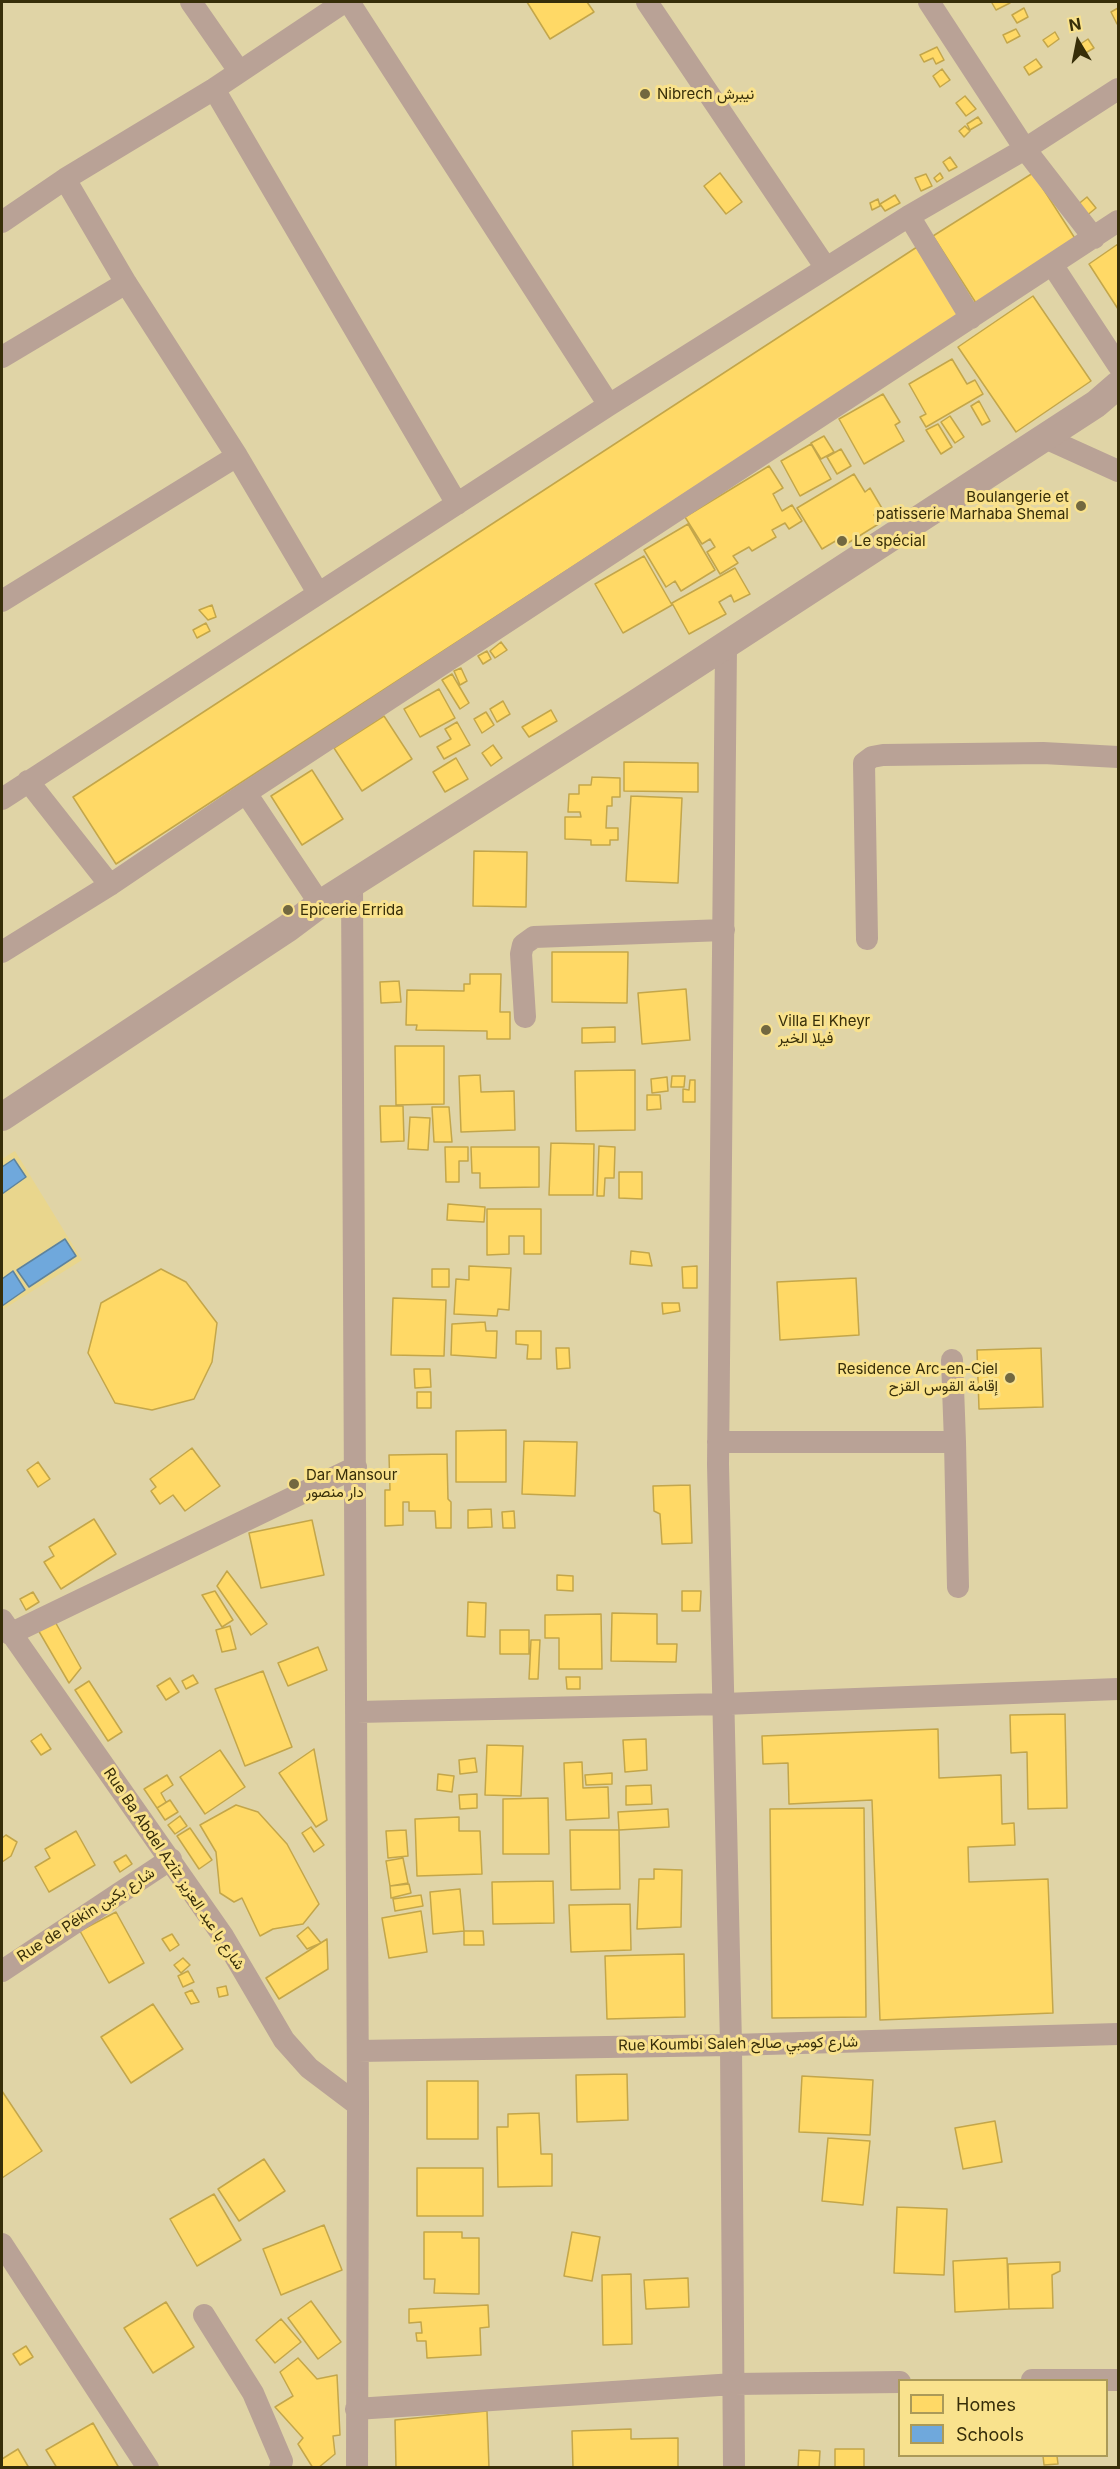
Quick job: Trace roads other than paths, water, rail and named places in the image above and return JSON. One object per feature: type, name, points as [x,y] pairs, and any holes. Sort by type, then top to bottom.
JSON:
[{"type":"street","points":[[191,2],[239,71]]},
{"type":"street","points":[[2,222],[65,178],[214,89],[344,2]]},
{"type":"street","points":[[350,2],[609,405]]},
{"type":"street","points":[[647,2],[826,268]]},
{"type":"street","points":[[929,2],[1025,149],[1094,238]]},
{"type":"street","points":[[214,89],[456,504]]},
{"type":"street","points":[[2,799],[609,405],[909,216],[1025,149],[1119,89]]},
{"type":"street","points":[[65,178],[126,283],[237,456],[318,593]]},
{"type":"street","points":[[909,216],[971,318]]},
{"type":"street","points":[[2,952],[110,885],[246,793],[1119,221]]},
{"type":"street","points":[[1053,266],[1119,365]]},
{"type":"street","points":[[2,357],[126,283]]},
{"type":"street","points":[[2,1117],[288,928],[320,904],[726,646],[1096,404],[1119,385]]},
{"type":"street","points":[[1043,437],[1119,471]]},
{"type":"street","points":[[2,601],[237,456]]},
{"type":"street","points":[[726,646],[718,1442],[731,2045],[734,2468]]},
{"type":"street","points":[[867,939],[864,763],[872,757],[1043,753],[1119,757]]},
{"type":"street","points":[[28,781],[110,885]]},
{"type":"street","points":[[246,793],[320,904]]},
{"type":"street","points":[[352,884],[356,1467],[354,1561],[357,1712],[357,2468]]},
{"type":"street","points":[[525,1017],[521,954],[523,945],[534,937],[724,930]]},
{"type":"street","points":[[952,1360],[958,1587]]},
{"type":"street","points":[[718,1442],[955,1442]]},
{"type":"street","points":[[6,1627],[356,1467]]},
{"type":"street","name":"Rue Ba Abdel Aziz شارع با عبد العزيز","points":[[6,1627],[171,1859],[222,1936],[284,2040],[309,2068],[358,2105]]},
{"type":"street","points":[[357,1712],[724,1704],[1119,1689]]},
{"type":"street","name":"Rue de Pékin شارع بكين","points":[[2,1971],[171,1859]]},
{"type":"street","name":"Rue Koumbi Saleh شارع كومبي صالح","points":[[358,2051],[731,2045],[1119,2034]]},
{"type":"street","points":[[2,2244],[148,2468]]},
{"type":"street","points":[[204,2315],[253,2393],[282,2461],[280,2468]]},
{"type":"street","points":[[357,2409],[734,2384],[898,2382]]},
{"type":"place","name":"Nibrech نيبرش","points":[[645,94]]},
{"type":"place","name":"Boulangerie et patisserie Marhaba Shemal","points":[[1081,506]]},
{"type":"place","name":"Le spécial","points":[[842,541]]},
{"type":"place","name":"Epicerie Errida","points":[[288,910]]},
{"type":"place","name":"Villa El Kheyr فيلا الخير","points":[[766,1030]]},
{"type":"place","name":"Residence Arc-en-Ciel إقامة القوس القزح","points":[[1010,1378]]},
{"type":"place","name":"Dar Mansour دار منصور","points":[[294,1484]]}]
